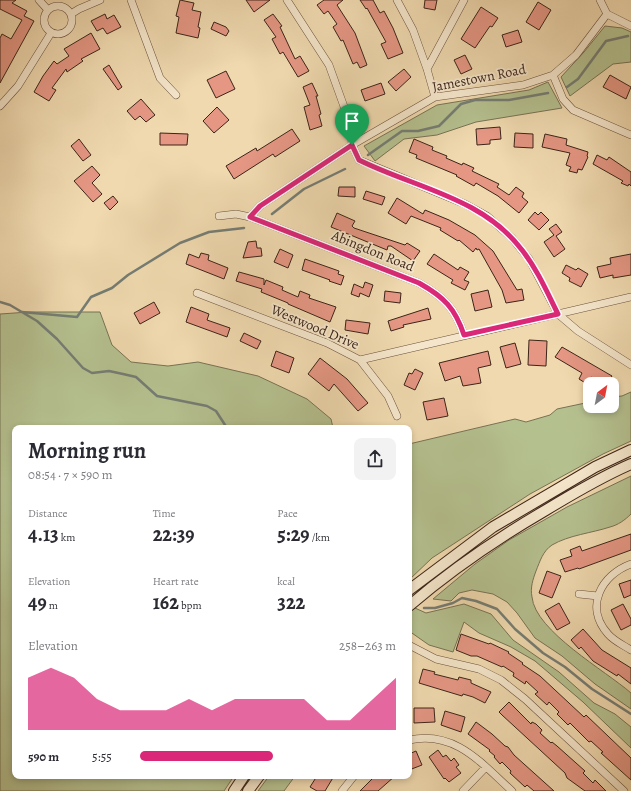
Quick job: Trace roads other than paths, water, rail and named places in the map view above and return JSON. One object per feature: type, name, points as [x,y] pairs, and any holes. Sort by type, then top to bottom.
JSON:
[{"type":"main road","points":[[412,588],[493,527],[595,467],[631,450]]},
{"type":"main road","points":[[412,604],[499,538],[600,478],[631,464]]},
{"type":"main road","points":[[234,791],[242,779]]},
{"type":"main road","points":[[248,791],[256,779]]},
{"type":"street","points":[[39,0],[48,10]]},
{"type":"street","points":[[71,14],[100,0]]},
{"type":"street","points":[[131,0],[160,78],[176,95]]},
{"type":"street","points":[[287,0],[329,65],[351,126],[352,145],[359,160],[465,204],[487,216],[512,238],[529,259],[558,314],[578,331],[631,365]]},
{"type":"street","points":[[397,0],[413,30],[435,97]]},
{"type":"street","points":[[427,69],[464,0]]},
{"type":"street","points":[[600,0],[607,14],[631,26]]},
{"type":"street","points":[[60,6],[68,10],[71,14],[73,22],[69,30],[61,35],[51,33],[46,28],[44,19],[48,10],[51,8],[60,6]]},
{"type":"street","name":"Jamestown Road","points":[[250,217],[260,206],[352,145],[435,97],[523,86],[552,75],[576,55],[607,14]]},
{"type":"street","points":[[0,106],[18,86],[51,33]]},
{"type":"street","points":[[552,75],[563,99],[573,110],[631,135]]},
{"type":"street","points":[[219,216],[236,214],[250,217]]},
{"type":"street","name":"Abingdon Road","points":[[250,217],[419,283],[434,291],[449,304],[459,320],[464,335]]},
{"type":"street","name":"Westwood Drive","points":[[197,293],[328,344],[360,360],[388,396],[398,416]]},
{"type":"street","points":[[360,360],[631,297]]},
{"type":"street","points":[[631,564],[617,570],[608,577],[598,596],[598,612],[603,627],[614,640],[631,650]]},
{"type":"street","points":[[579,594],[598,596]]},
{"type":"street","points":[[412,647],[431,657],[478,669],[501,680],[525,698],[624,791]]},
{"type":"street","points":[[412,740],[431,738],[452,743],[466,750],[512,791]]},
{"type":"street","points":[[463,791],[486,767]]},
{"type":"street","points":[[342,791],[352,779]]},
{"type":"waterway","points":[[567,87],[578,79],[606,41],[628,36]]},
{"type":"waterway","points":[[368,155],[402,131],[418,131],[439,126],[461,104],[475,100],[509,100],[548,93]]},
{"type":"waterway","points":[[272,214],[304,189],[345,169]]},
{"type":"waterway","points":[[22,312],[77,317],[91,297],[112,288],[128,275],[180,243],[209,232],[244,228]]},
{"type":"waterway","points":[[0,302],[10,305],[37,321],[57,339],[83,368],[92,373],[109,371],[136,377],[157,396],[207,406],[216,411],[225,425]]},
{"type":"waterway","points":[[424,608],[435,608],[453,603],[462,598],[476,601],[497,609],[515,629],[543,653],[565,667],[592,689],[631,714]]}]
